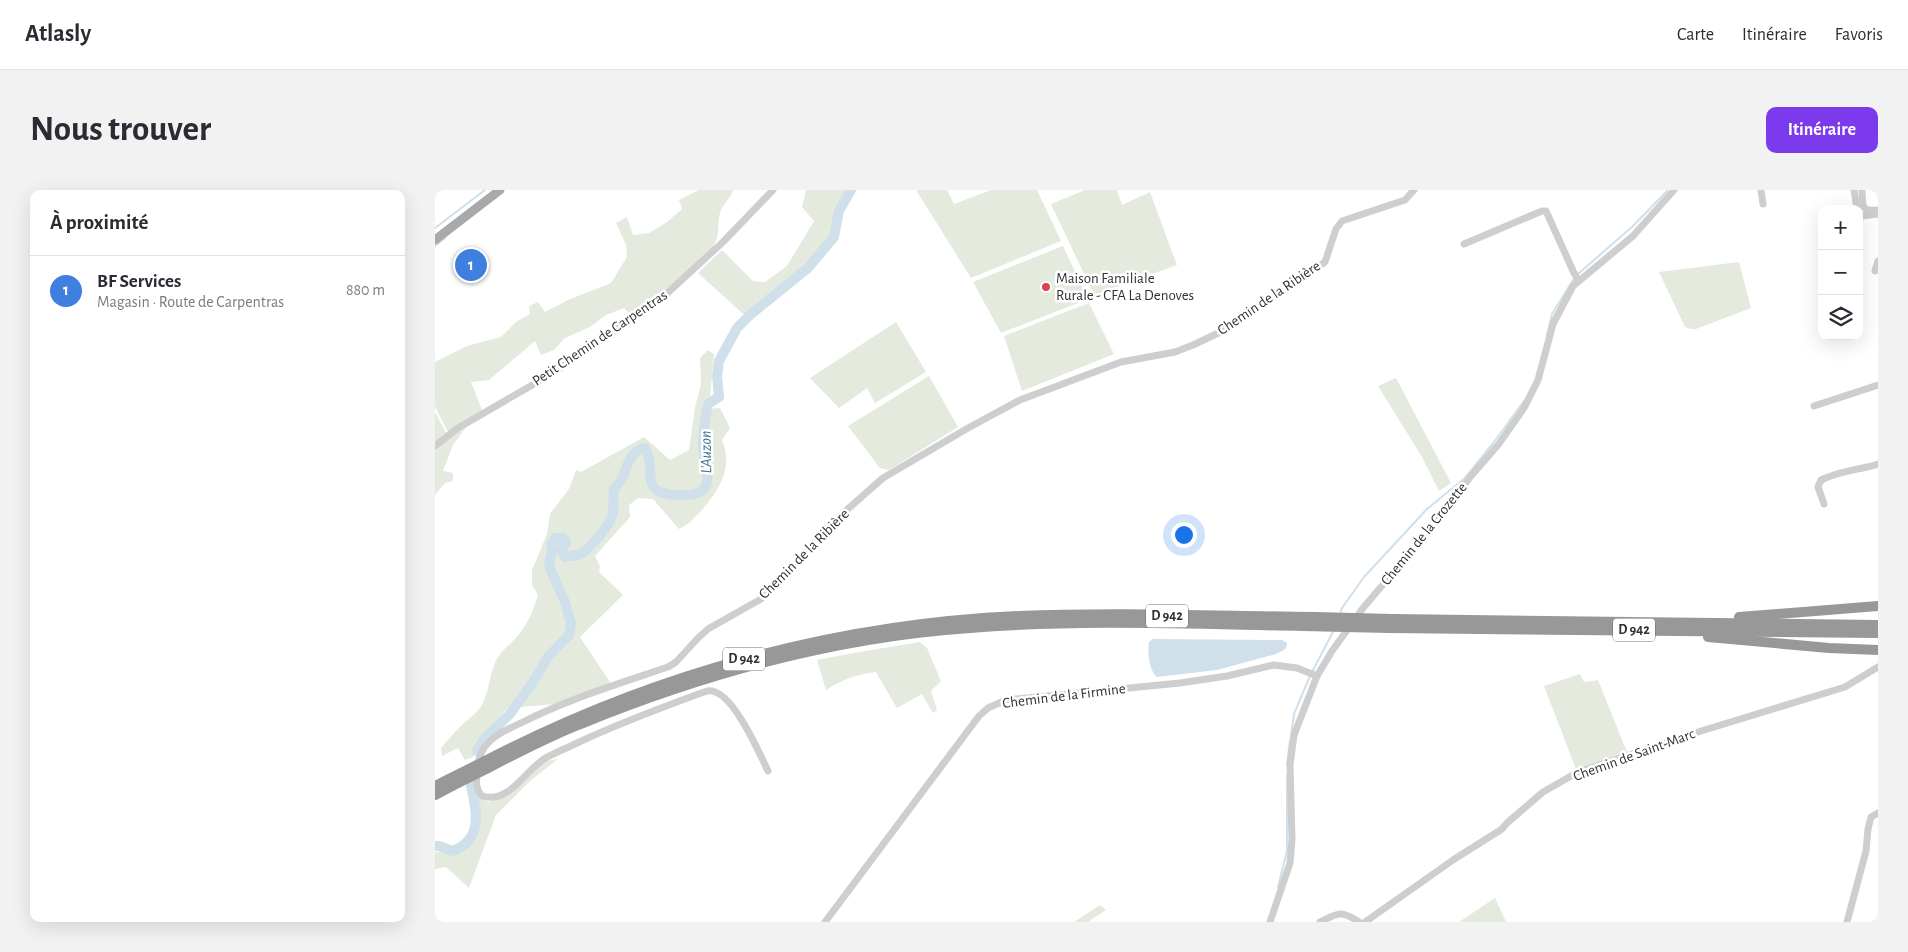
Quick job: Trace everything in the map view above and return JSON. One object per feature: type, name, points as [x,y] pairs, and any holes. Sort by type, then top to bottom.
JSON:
[{"type":"highway","name":"D 942","points":[[1647,626],[1878,606]]},
{"type":"highway","name":"D 942","points":[[435,795],[451,783],[578,716],[659,685],[757,655],[826,640],[936,623],[1020,616],[1315,617],[1391,623]]},
{"type":"highway","name":"D 942","points":[[487,764],[581,723],[664,692],[759,664],[827,648],[886,638],[967,628],[1021,624],[1095,623],[1302,626],[1391,623],[1647,626],[1878,625]]},
{"type":"highway","name":"D 942","points":[[1647,626],[1878,633]]},
{"type":"highway","name":"D 942","points":[[1647,626],[1819,648],[1878,650]]},
{"type":"highway","name":"D 942","points":[[435,786],[451,783]]},
{"type":"main road","points":[[435,240],[500,190]]},
{"type":"street","name":"Petit Chemin de Carpentras","points":[[435,446],[458,428],[553,373],[661,299],[723,242],[773,190]]},
{"type":"street","name":"Chemin de la Ribière","points":[[768,771],[740,716],[717,692],[711,691],[651,712],[544,759],[518,784],[503,795],[495,798],[482,796],[476,782],[481,751],[488,742],[553,706],[668,667],[676,662],[708,629],[761,599],[801,559],[833,522],[883,478],[1020,400],[1121,362],[1175,352],[1231,327],[1325,262],[1336,229],[1342,221],[1405,200],[1414,190]]},
{"type":"street","name":"Chemin de la Crozette","points":[[1270,922],[1289,863],[1292,839],[1290,765],[1294,735],[1317,676],[1331,651],[1363,608],[1438,520],[1471,476],[1498,445],[1524,408],[1538,380],[1553,324],[1573,286],[1633,236],[1673,190]]},
{"type":"street","points":[[1761,190],[1763,204]]},
{"type":"street","points":[[1853,190],[1856,205]]},
{"type":"street","points":[[1862,190],[1863,206],[1865,209],[1868,211],[1878,210]]},
{"type":"street","points":[[1464,244],[1542,211],[1546,212],[1573,274],[1579,281]]},
{"type":"street","points":[[1863,215],[1878,214]]},
{"type":"street","points":[[1875,271],[1878,261]]},
{"type":"street","points":[[1813,406],[1878,385]]},
{"type":"street","points":[[1824,504],[1818,487],[1821,480],[1829,476],[1878,464]]},
{"type":"street","name":"Chemin de la Firmine","points":[[825,922],[979,716],[997,703],[1006,700],[1180,683],[1227,676],[1274,665],[1297,668],[1317,676]]},
{"type":"street","name":"Chemin de Saint-Marc","points":[[1365,922],[1453,860],[1502,829],[1543,792],[1578,772],[1739,718],[1845,687],[1878,667]]},
{"type":"street","points":[[1847,922],[1866,851],[1868,824],[1871,817],[1878,813]]},
{"type":"street","points":[[1320,922],[1337,913],[1347,914],[1359,922]]},
{"type":"shaded area","points":[[699,190],[733,190],[721,210],[715,243],[701,262],[678,282],[632,316],[624,308],[606,315],[590,327],[565,338],[554,350],[541,355],[535,341],[489,380],[471,382],[482,410],[448,432],[435,407],[435,362],[467,346],[501,337],[516,322],[530,314],[529,306],[538,302],[545,312],[568,300],[611,283],[627,257],[626,245],[616,223],[627,217],[633,235],[649,233],[667,222],[682,209],[679,200]]},
{"type":"shaded area","points":[[806,190],[848,190],[836,210],[832,235],[806,266],[747,316],[698,273],[722,250],[753,281],[765,282],[787,266],[814,221],[802,207]]},
{"type":"shaded area","points":[[916,190],[947,190],[954,204],[991,190],[1037,190],[1061,241],[971,278]]},
{"type":"shaded area","points":[[1085,190],[1117,190],[1122,205],[1150,192],[1177,265],[1094,295],[1051,204]]},
{"type":"shaded area","points":[[1063,246],[1088,299],[1001,333],[973,282]]},
{"type":"shaded area","points":[[1739,262],[1751,308],[1696,329],[1685,327],[1659,272]]},
{"type":"shaded area","points":[[1089,303],[1114,354],[1022,391],[1004,336]]},
{"type":"shaded area","points":[[896,322],[926,372],[875,403],[867,388],[839,408],[810,378]]},
{"type":"shaded area","points":[[708,350],[714,354],[709,409],[720,408],[730,428],[722,440],[726,454],[725,472],[710,500],[693,519],[679,529],[653,499],[638,498],[629,505],[630,517],[595,556],[600,566],[599,572],[623,595],[580,637],[610,682],[608,685],[556,704],[507,708],[473,757],[465,760],[458,748],[442,756],[441,748],[456,730],[481,707],[486,697],[497,659],[520,633],[531,615],[538,595],[532,585],[532,570],[547,534],[550,514],[569,489],[576,470],[581,472],[644,437],[670,460],[689,450],[695,408],[701,384],[700,358]]},
{"type":"shaded area","points":[[929,376],[958,427],[889,470],[880,468],[848,426]]},
{"type":"shaded area","points":[[1396,378],[1451,483],[1439,491],[1422,457],[1378,386]]},
{"type":"shaded area","points":[[435,412],[446,433],[451,436],[466,427],[453,445],[443,471],[453,473],[453,481],[445,483],[435,495]]},
{"type":"shaded area","points":[[920,642],[927,648],[941,681],[931,691],[937,710],[933,713],[922,694],[897,708],[876,672],[850,678],[826,690],[817,660]]},
{"type":"shaded area","points":[[1580,674],[1584,682],[1598,680],[1627,752],[1576,769],[1544,686]]},
{"type":"shaded area","points":[[558,759],[530,781],[496,815],[469,888],[446,867],[435,869],[435,852],[453,853],[462,849],[476,834],[480,823],[476,794],[488,802],[506,796],[546,761]]},
{"type":"shaded area","points":[[1495,898],[1506,922],[1459,922]]},
{"type":"shaded area","points":[[1100,905],[1106,910],[1088,922],[1074,922]]},
{"type":"water","points":[[1153,639],[1282,640],[1287,643],[1287,646],[1276,654],[1217,670],[1157,677],[1150,666],[1148,650],[1149,642]]},
{"type":"waterway","points":[[435,228],[485,190]]},
{"type":"waterway","name":"L'Auzon","points":[[477,751],[484,739],[509,715],[531,685],[548,657],[569,635],[571,623],[565,602],[549,566],[552,551],[551,545],[555,538],[563,538],[566,542],[561,550],[565,557],[580,554],[593,543],[607,526],[612,516],[615,488],[621,480],[632,456],[639,450],[645,448],[650,464],[652,483],[657,490],[671,495],[691,495],[700,492],[705,487],[707,472],[703,433],[708,404],[719,397],[717,376],[719,361],[737,328],[751,314],[808,268],[834,237],[839,211],[851,190]]},
{"type":"waterway","points":[[1578,274],[1633,226],[1667,191]]},
{"type":"waterway","points":[[435,246],[445,238]]},
{"type":"waterway","points":[[1547,335],[1552,314],[1575,277]]},
{"type":"waterway","points":[[1340,614],[1342,608],[1364,577],[1427,509],[1465,478],[1524,401]]},
{"type":"waterway","points":[[1312,672],[1334,630]]},
{"type":"waterway","points":[[1291,736],[1294,714],[1310,676]]},
{"type":"waterway","points":[[1287,765],[1290,740]]},
{"type":"waterway","points":[[1278,887],[1287,851],[1287,775]]},
{"type":"waterway","name":"L'Auzon","points":[[435,846],[453,851],[463,846],[469,839],[473,832],[476,815],[471,786]]},
{"type":"place","name":"BF Services","points":[[471,265]]},
{"type":"place","name":"Maison Familiale Rurale - CFA La Denoves","points":[[1046,287]]}]
